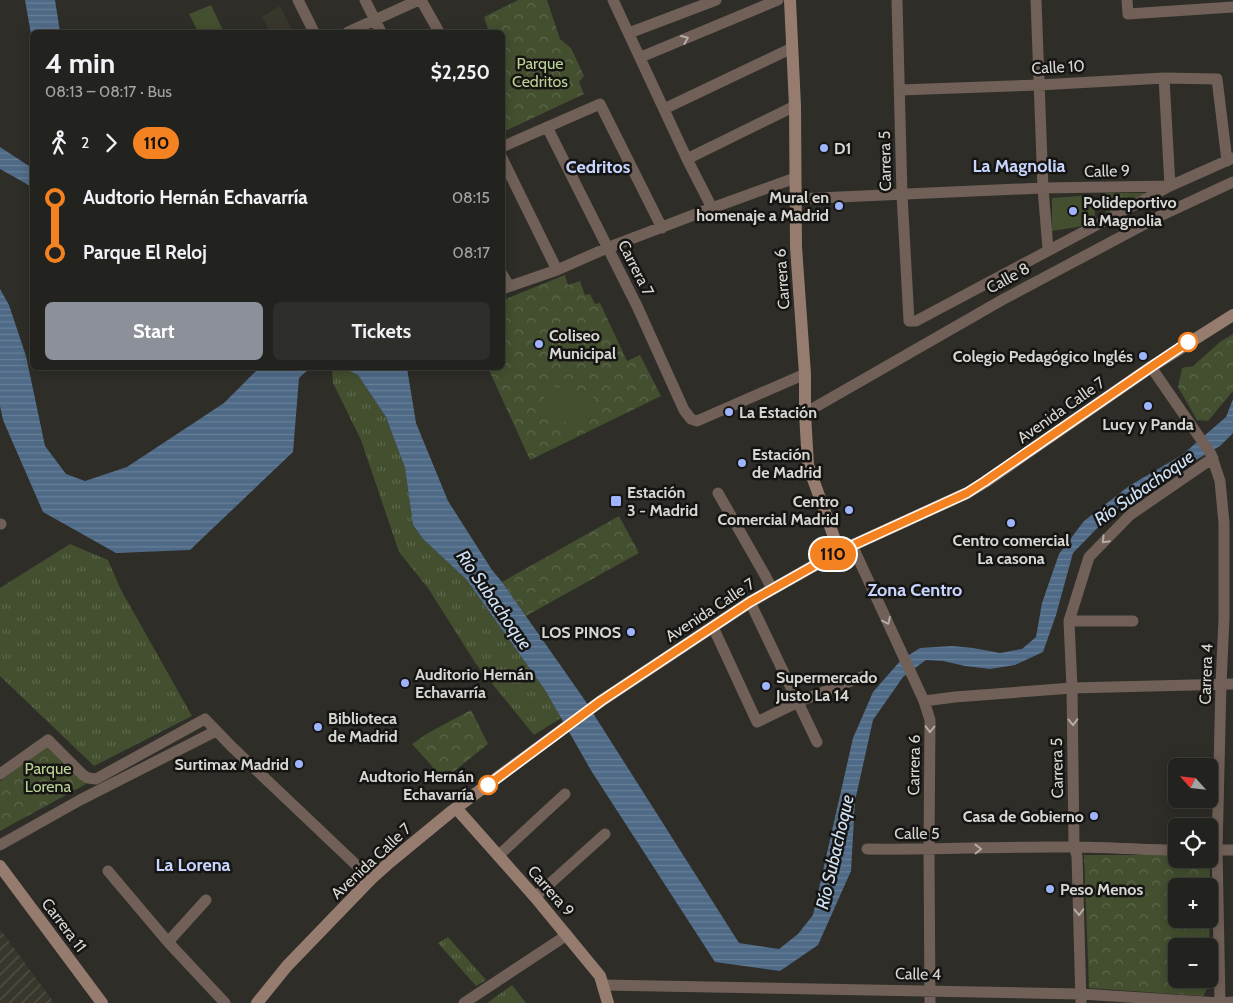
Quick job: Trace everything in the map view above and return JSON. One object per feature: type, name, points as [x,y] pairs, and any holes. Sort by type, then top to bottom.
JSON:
[{"type":"main road","name":"Carrera 6","points":[[790,0],[795,106],[796,247],[805,374],[808,465],[838,552]]},
{"type":"main road","name":"Avenida Calle 7","points":[[257,1003],[287,966],[371,879],[390,862],[456,808],[601,701],[772,589],[852,545],[967,493],[1151,367],[1233,315]]},
{"type":"main road","name":"Carrera 9","points":[[456,808],[535,897],[600,976],[608,1003]]},
{"type":"main road","name":"Carrera 11","points":[[0,866],[102,1003]]},
{"type":"street","points":[[298,0],[313,30]]},
{"type":"street","points":[[365,0],[380,30]]},
{"type":"street","points":[[352,30],[420,0],[438,30]]},
{"type":"street","points":[[613,0],[687,159],[712,208]]},
{"type":"street","points":[[630,33],[716,0]]},
{"type":"street","points":[[640,57],[778,0]]},
{"type":"street","name":"Carrera 5","points":[[897,0],[902,195],[909,321],[916,321],[1048,250]]},
{"type":"street","points":[[1036,0],[1043,188],[1048,250],[1170,186],[1164,78]]},
{"type":"street","points":[[1128,0],[1128,14],[1181,5],[1233,7]]},
{"type":"street","points":[[664,109],[792,48]]},
{"type":"street","name":"Calle 10","points":[[900,90],[1164,78],[1217,79],[1230,160]]},
{"type":"street","points":[[505,146],[600,104],[662,228]]},
{"type":"street","points":[[687,159],[795,106]]},
{"type":"street","name":"Carrera 7","points":[[547,127],[637,306],[684,410],[691,419],[697,421],[805,374]]},
{"type":"street","name":"Calle 9","points":[[795,199],[1043,188],[1170,186],[1230,160]]},
{"type":"street","points":[[505,164],[557,270]]},
{"type":"street","points":[[506,288],[795,178]]},
{"type":"street","name":"Calle 8","points":[[805,412],[1002,300],[1160,216],[1233,182]]},
{"type":"street","name":"Carrera 4","points":[[1151,367],[1212,456],[1220,482],[1229,619],[1221,684],[1215,818]]},
{"type":"street","name":"Carrera 5","points":[[1081,998],[1077,856],[1074,846],[1072,688],[1069,621],[1089,557],[1130,515],[1212,456]]},
{"type":"street","points":[[1220,482],[1233,482]]},
{"type":"street","points":[[718,494],[772,589]]},
{"type":"street","name":"Carrera 6","points":[[852,545],[924,701],[930,720],[930,1003]]},
{"type":"street","points":[[750,602],[817,742]]},
{"type":"street","points":[[1069,621],[1133,621]]},
{"type":"street","points":[[713,627],[757,722],[798,702],[864,676]]},
{"type":"street","points":[[924,701],[1072,688],[1233,684]]},
{"type":"street","points":[[0,774],[48,740],[83,775],[96,779],[205,719],[371,879]]},
{"type":"street","points":[[0,845],[80,800],[216,731]]},
{"type":"street","points":[[498,856],[565,794]]},
{"type":"street","points":[[535,897],[605,834]]},
{"type":"street","name":"Calle 5","points":[[867,849],[929,850],[1074,846],[1168,850]]},
{"type":"street","points":[[1218,850],[1233,850]]},
{"type":"street","name":"Carrera 4","points":[[1214,868],[1220,1003]]},
{"type":"street","points":[[108,871],[168,942],[225,1003]]},
{"type":"street","points":[[168,942],[206,900]]},
{"type":"street","points":[[464,1003],[567,935]]},
{"type":"street","name":"Calle 4","points":[[603,985],[930,991],[1081,998],[1233,1002]]},
{"type":"shaded area","points":[[280,6],[292,30],[269,30],[262,17]]},
{"type":"shaded area","points":[[0,929],[54,1003],[0,1003]]},
{"type":"green space","name":"Parque Cedritos","points":[[518,0],[547,0],[560,39],[571,48],[584,76],[579,82],[584,94],[505,131],[505,30],[488,30],[484,17]]},
{"type":"green space","points":[[211,5],[223,30],[197,30],[189,14]]},
{"type":"green space","points":[[1103,193],[1145,193],[1106,214]]},
{"type":"green space","name":"Polideportivo la Magnolia","points":[[1093,195],[1096,224],[1052,231],[1052,198]]},
{"type":"green space","points":[[565,275],[568,285],[580,281],[585,295],[590,294],[595,304],[600,303],[627,361],[640,355],[661,396],[530,460],[489,370],[505,370],[505,299]]},
{"type":"green space","points":[[1233,334],[1233,391],[1208,421],[1197,420],[1178,387],[1182,368],[1193,366],[1220,342]]},
{"type":"green space","points":[[332,370],[347,370],[358,375],[386,417],[405,468],[413,525],[423,539],[466,579],[545,690],[561,718],[534,735],[476,664],[428,588],[399,552],[361,440],[333,383]]},
{"type":"green space","points":[[547,385],[594,395],[587,427],[540,417]]},
{"type":"green space","points":[[619,516],[639,553],[526,616],[502,582]]},
{"type":"green space","points":[[70,544],[108,560],[121,590],[192,716],[94,766],[0,676],[0,588]]},
{"type":"green space","points":[[471,710],[488,744],[442,781],[431,765],[412,744],[428,733]]},
{"type":"green space","name":"Parque Lorena","points":[[52,743],[86,784],[0,831],[0,781]]},
{"type":"green space","points":[[1084,855],[1168,855],[1168,868],[1210,868],[1210,878],[1168,878],[1168,928],[1209,928],[1209,938],[1168,938],[1168,988],[1207,988],[1203,996],[1089,988]]},
{"type":"green space","points":[[448,937],[486,980],[476,986],[438,943]]},
{"type":"green space","points":[[512,985],[526,1003],[487,1003]]},
{"type":"water","points":[[25,0],[55,0],[60,30],[30,30]]},
{"type":"water","points":[[0,147],[30,167],[30,186],[0,169]]},
{"type":"water","points":[[0,289],[9,305],[26,356],[45,446],[66,474],[85,481],[127,467],[224,403],[257,370],[308,370],[299,378],[293,452],[190,550],[116,553],[43,512],[3,420],[0,406]]},
{"type":"water","name":"Río Subachoque","points":[[347,370],[407,370],[416,423],[448,501],[492,570],[584,699],[739,943],[779,949],[798,934],[813,915],[853,738],[873,692],[901,660],[920,648],[952,646],[1000,653],[1022,649],[1036,637],[1042,603],[1059,554],[1084,521],[1129,486],[1182,455],[1226,417],[1233,399],[1233,433],[1220,446],[1163,479],[1111,514],[1073,553],[1056,615],[1043,652],[1015,665],[990,669],[926,660],[903,677],[873,720],[855,801],[851,871],[818,945],[780,971],[715,962],[592,772],[545,690],[466,579],[423,539],[413,525],[405,468],[386,417],[358,375]]},
{"type":"bus line","name":"110","points":[[488,785],[601,701],[750,602],[838,552],[967,493],[1037,447],[1188,342]]},
{"type":"place","name":"D1","points":[[824,148]]},
{"type":"place","name":"Mural en homenaje a Madrid","points":[[839,206]]},
{"type":"place","name":"Polideportivo la Magnolia","points":[[1073,211]]},
{"type":"place","name":"Coliseo Municipal","points":[[539,344]]},
{"type":"place","name":"Colegio Pedagógico Inglés","points":[[1143,356]]},
{"type":"place","name":"Lucy y Panda","points":[[1148,406]]},
{"type":"place","name":"La Estación","points":[[729,412]]},
{"type":"place","name":"Estación de Madrid","points":[[742,463]]},
{"type":"place","name":"Estación 3 - Madrid","points":[[616,501]]},
{"type":"place","name":"Centro Comercial Madrid","points":[[849,510]]},
{"type":"place","name":"Centro comercial La casona","points":[[1011,523]]},
{"type":"place","name":"LOS PINOS","points":[[631,632]]},
{"type":"place","name":"Auditorio Hernán Echavarría","points":[[405,683]]},
{"type":"place","name":"Supermercado Justo La 14","points":[[766,686]]},
{"type":"place","name":"Biblioteca de Madrid","points":[[318,727]]},
{"type":"place","name":"Surtimax Madrid","points":[[299,764]]},
{"type":"place","name":"Audtorio Hernán Echavarría","points":[[488,785]]},
{"type":"place","name":"Casa de Gobierno","points":[[1094,816]]},
{"type":"place","name":"Peso Menos","points":[[1050,889]]},
{"type":"district","name":"La Magnolia","points":[[1019,166]]},
{"type":"district","name":"Cedritos","points":[[598,167]]},
{"type":"district","name":"Zona Centro","points":[[915,590]]},
{"type":"district","name":"La Lorena","points":[[193,865]]}]
